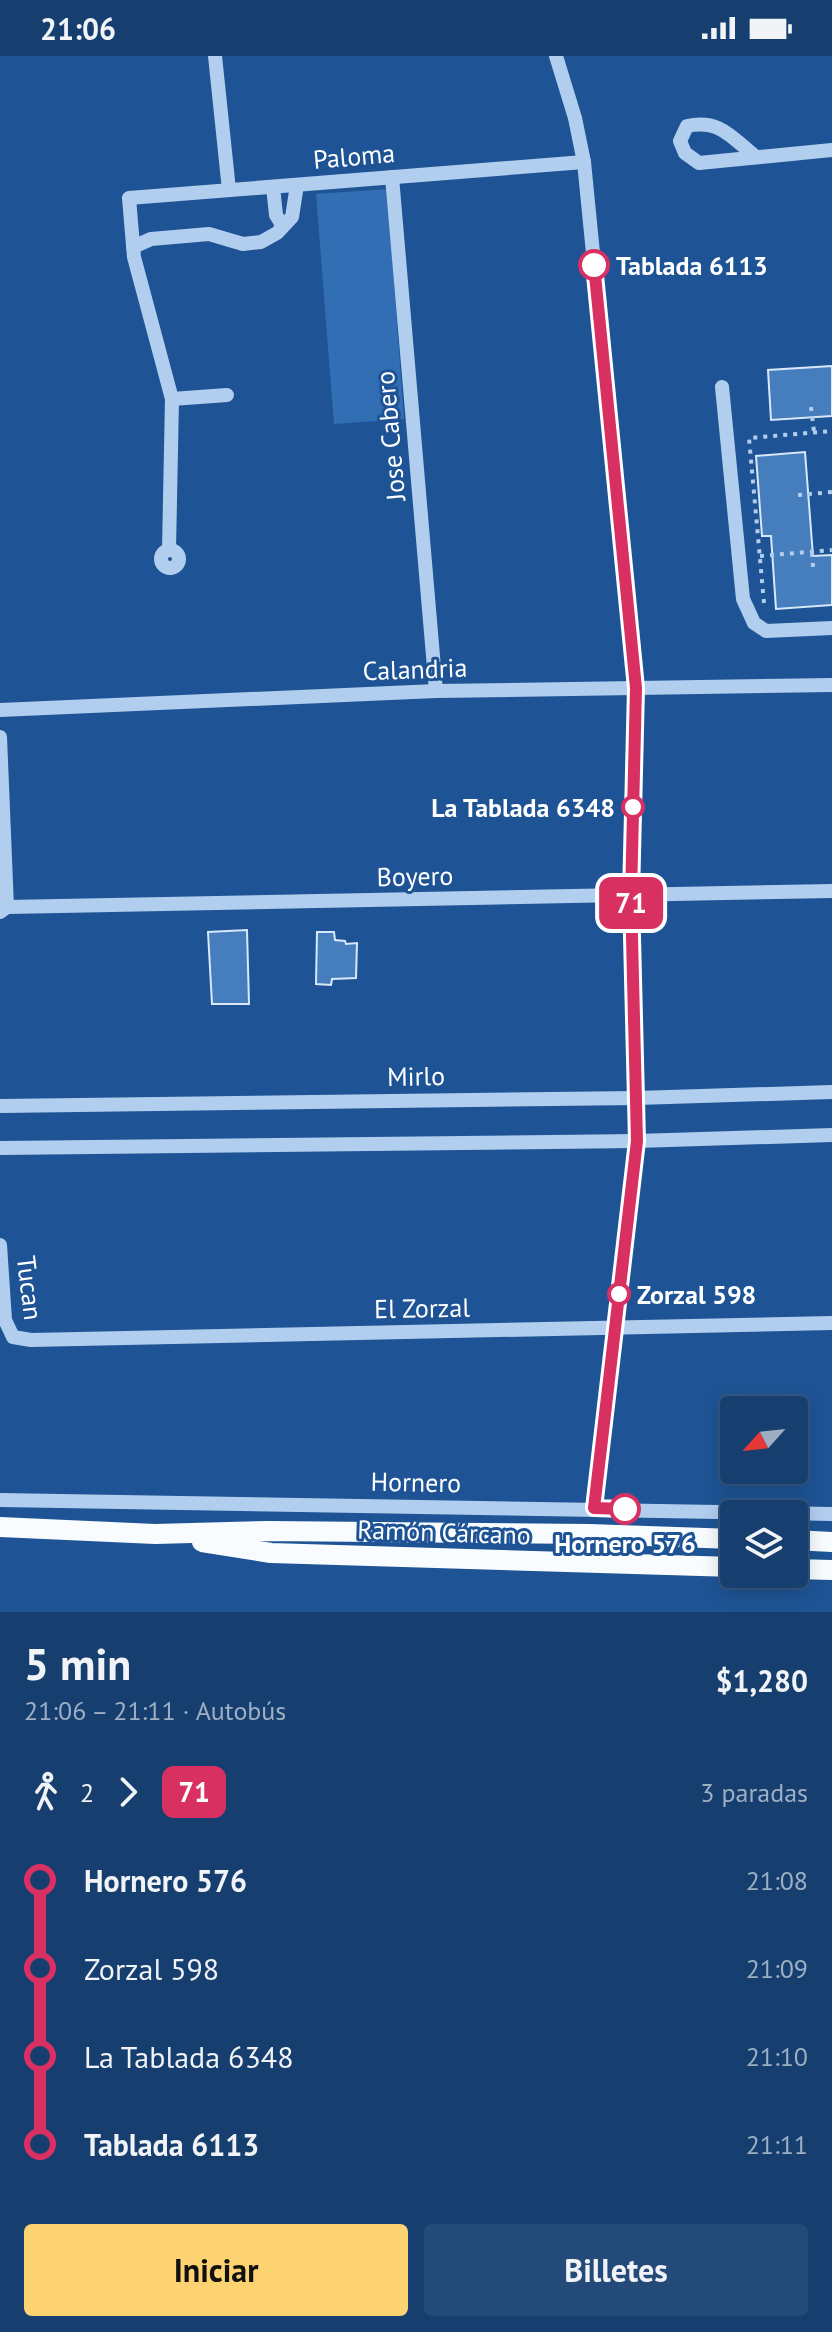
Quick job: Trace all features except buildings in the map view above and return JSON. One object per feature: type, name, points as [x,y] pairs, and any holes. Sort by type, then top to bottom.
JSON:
[{"type":"main road","name":"Ramón Cárcano","points":[[0,1527],[155,1534],[268,1531],[720,1539]]},
{"type":"main road","name":"Ramón Cárcano","points":[[155,1534],[271,1553],[720,1567]]},
{"type":"main road","points":[[808,1541],[832,1542]]},
{"type":"main road","points":[[808,1569],[832,1570]]},
{"type":"street","points":[[215,56],[229,190]]},
{"type":"street","points":[[556,56],[575,118],[584,162],[636,688],[631,896],[637,1141],[594,1508]]},
{"type":"street","points":[[756,157],[716,125],[704,122],[687,126],[680,141],[685,153],[699,163],[832,150]]},
{"type":"street","name":"Paloma","points":[[133,247],[129,198],[584,162]]},
{"type":"street","name":"Jose Cabero","points":[[392,177],[436,691]]},
{"type":"street","points":[[169,550],[172,399],[133,247],[151,239],[209,234],[243,244],[261,242],[277,233],[292,217],[297,185]]},
{"type":"street","points":[[273,187],[276,215],[282,225]]},
{"type":"street","points":[[722,387],[743,599],[754,623],[766,631],[832,628]]},
{"type":"street","points":[[172,399],[227,395]]},
{"type":"street","name":"Calandria","points":[[0,710],[436,691],[832,685]]},
{"type":"street","points":[[0,737],[4,909]]},
{"type":"street","name":"Boyero","points":[[4,909],[832,891]]},
{"type":"street","name":"Mirlo","points":[[0,1106],[637,1098],[832,1092]]},
{"type":"street","points":[[0,1148],[637,1141],[832,1135]]},
{"type":"street","name":"Tucan","points":[[0,1245],[5,1320],[13,1337]]},
{"type":"street","name":"El Zorzal","points":[[13,1337],[31,1340],[832,1323]]},
{"type":"street","name":"Hornero","points":[[0,1500],[832,1514]]},
{"type":"path","points":[[811,407],[814,433]]},
{"type":"path","points":[[766,631],[749,438],[832,431]]},
{"type":"path","points":[[798,495],[832,492]]},
{"type":"path","points":[[760,556],[832,550]]},
{"type":"path","points":[[812,552],[813,567]]},
{"type":"shaded area","points":[[387,189],[404,419],[334,424],[316,194]]},
{"type":"bus line","name":"71","points":[[594,265],[636,688],[631,896],[637,1141],[594,1508],[625,1509]]},
{"type":"place","name":"Tablada 6113","points":[[594,265]]},
{"type":"place","name":"La Tablada 6348","points":[[633,807]]},
{"type":"place","name":"Zorzal 598","points":[[619,1294]]},
{"type":"place","name":"Hornero 576","points":[[625,1509]]}]
